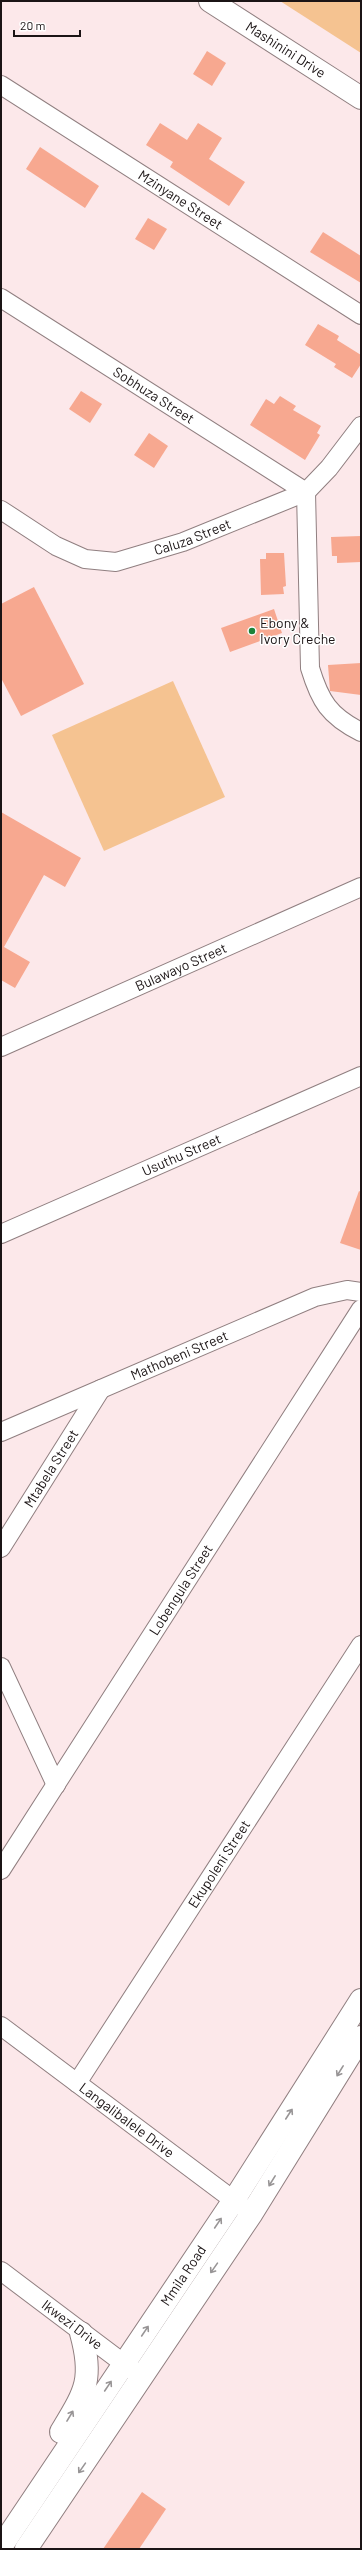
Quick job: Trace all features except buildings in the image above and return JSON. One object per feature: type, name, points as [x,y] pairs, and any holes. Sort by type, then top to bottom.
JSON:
[{"type":"main road","name":"Mashinini Drive","points":[[210,1],[361,98]]},
{"type":"main road","name":"Mmila Road","points":[[1,2547],[234,2200],[361,2000]]},
{"type":"main road","name":"Mmila Road","points":[[26,2549],[252,2213],[361,2037]]},
{"type":"main road","points":[[1,2535],[83,2395],[88,2368],[81,2333]]},
{"type":"street","name":"Mzinyane Street","points":[[1,85],[361,314]]},
{"type":"street","name":"Sobhuza Street","points":[[1,298],[306,492]]},
{"type":"street","name":"Caluza Street","points":[[1,510],[56,546],[85,559],[116,562],[183,542],[306,492],[330,468],[361,426]]},
{"type":"street","points":[[306,492],[310,668],[318,695],[333,713],[361,732]]},
{"type":"street","name":"Bulawayo Street","points":[[1,1047],[361,887]]},
{"type":"street","name":"Usuthu Street","points":[[1,1234],[361,1076]]},
{"type":"street","name":"Mathobeni Street","points":[[1,1432],[315,1297],[347,1290],[361,1292]]},
{"type":"street","name":"Lobengula Street","points":[[1,1870],[361,1308]]},
{"type":"street","name":"Mtabela Street","points":[[1,1548],[101,1389]]},
{"type":"street","name":"Ekupoleni Street","points":[[77,2084],[361,1645]]},
{"type":"street","points":[[1,1667],[56,1785]]},
{"type":"street","name":"Langalibalele Drive","points":[[1,2026],[252,2213]]},
{"type":"street","name":"Ikwezi Drive","points":[[1,2271],[81,2333],[142,2377]]},
{"type":"shaded area","points":[[280,1],[361,1],[361,53]]},
{"type":"shaded area","points":[[173,681],[225,797],[104,851],[52,735]]},
{"type":"place","name":"Ebony & Ivory Creche","points":[[252,631]]}]
